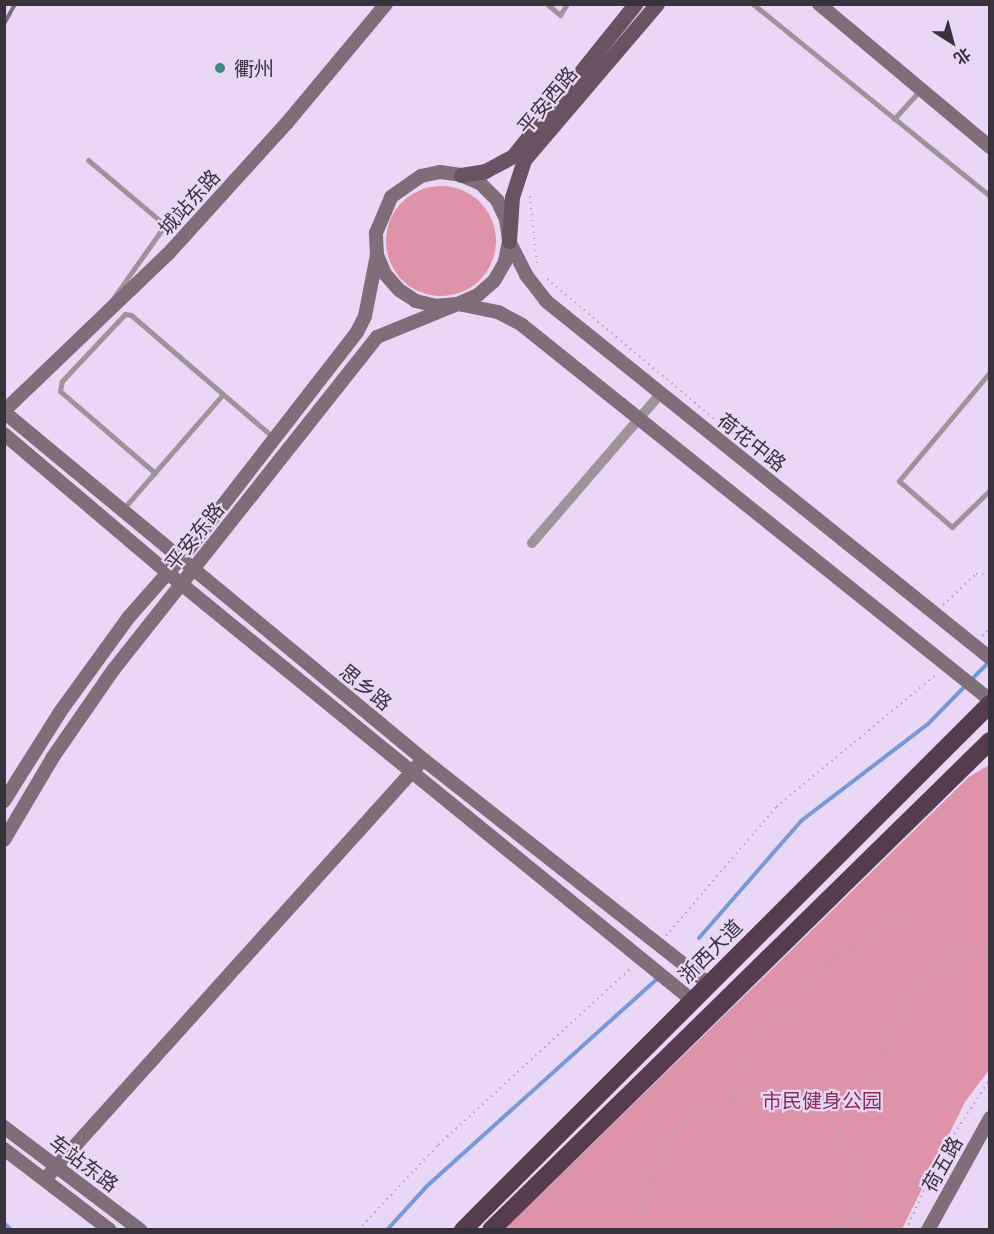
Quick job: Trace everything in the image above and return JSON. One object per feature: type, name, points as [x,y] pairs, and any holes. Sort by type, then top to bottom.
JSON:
[{"type":"highway","name":"浙西大道","points":[[463,1230],[693,1001],[986,698]]},
{"type":"highway","points":[[491,1230],[990,741]]},
{"type":"main road","name":"平安西路","points":[[461,175],[485,171],[513,156],[635,4]]},
{"type":"main road","name":"平安西路","points":[[509,241],[512,197],[524,160],[657,4]]},
{"type":"street","name":"城站东路","points":[[4,411],[168,254],[286,124],[386,4]]},
{"type":"street","points":[[819,4],[988,143]]},
{"type":"street","points":[[458,304],[478,295],[494,281],[505,262],[509,241],[506,219],[497,200],[481,184],[461,175],[440,172],[421,176],[398,190],[381,213],[376,233],[377,255],[392,282],[416,301],[437,306],[458,304],[498,312],[522,325],[986,698]]},
{"type":"street","name":"荷花中路","points":[[509,241],[526,275],[546,301],[983,649]]},
{"type":"street","name":"平安东路","points":[[4,801],[60,712],[128,618],[179,560],[357,332],[364,316],[377,255]]},
{"type":"street","name":"平安东路","points":[[4,840],[53,757],[180,583],[377,337],[458,304]]},
{"type":"street","points":[[532,543],[660,394]]},
{"type":"street","name":"思乡路","points":[[4,411],[179,560],[424,760],[709,984]]},
{"type":"street","name":"思乡路","points":[[4,434],[180,583],[413,770],[693,1001]]},
{"type":"street","points":[[45,1179],[424,760]]},
{"type":"street","name":"荷五路","points":[[928,1230],[990,1118]]},
{"type":"street","name":"车站东路","points":[[4,1127],[140,1230]]},
{"type":"street","name":"车站东路","points":[[4,1149],[110,1230]]},
{"type":"lane","points":[[547,4],[560,15],[567,4]]},
{"type":"lane","points":[[753,4],[990,196]]},
{"type":"lane","points":[[894,119],[921,90]]},
{"type":"lane","points":[[88,160],[165,225],[96,323]]},
{"type":"lane","points":[[154,473],[63,397],[62,381],[116,319],[131,315],[273,437]]},
{"type":"lane","points":[[990,372],[899,481],[952,527],[990,490]]},
{"type":"lane","points":[[122,511],[223,394]]},
{"type":"path","points":[[530,196],[536,264],[540,273],[732,431],[742,444]]},
{"type":"path","points":[[941,607],[976,574],[990,575]]},
{"type":"path","points":[[933,601],[949,613]]},
{"type":"path","points":[[983,649],[990,628]]},
{"type":"path","points":[[972,632],[983,649]]},
{"type":"path","points":[[659,944],[776,807],[951,668]]},
{"type":"path","points":[[730,1098],[746,1052],[756,1038],[802,1002],[816,975],[833,958],[862,943],[904,909]]},
{"type":"path","points":[[840,1132],[870,1096],[886,1041],[903,1005],[919,985],[956,957],[990,943]]},
{"type":"path","points":[[358,1230],[438,1146],[642,957]]},
{"type":"path","points":[[906,1230],[938,1159],[990,1079]]},
{"type":"path","points":[[636,1230],[654,1166],[665,1144],[691,1119],[750,1090],[811,1104],[825,1113],[840,1132],[850,1148],[856,1195],[845,1230]]},
{"type":"green space","points":[[441,186],[462,190],[480,202],[492,220],[496,241],[492,262],[480,280],[462,292],[441,296],[420,292],[402,280],[390,262],[386,241],[390,220],[402,202],[420,190]]},
{"type":"green space","name":"市民健身公园","points":[[989,765],[989,1070],[965,1102],[902,1229],[505,1229],[969,777]]},
{"type":"waterway","points":[[971,680],[989,662]]},
{"type":"waterway","points":[[699,938],[801,821],[928,724],[966,685]]},
{"type":"waterway","points":[[387,1230],[427,1186],[658,978]]},
{"type":"waterway","points":[[4,1223],[11,1230]]},
{"type":"railway","points":[[4,24],[15,4]]},
{"type":"place","name":"衢州","points":[[220,68]]}]
